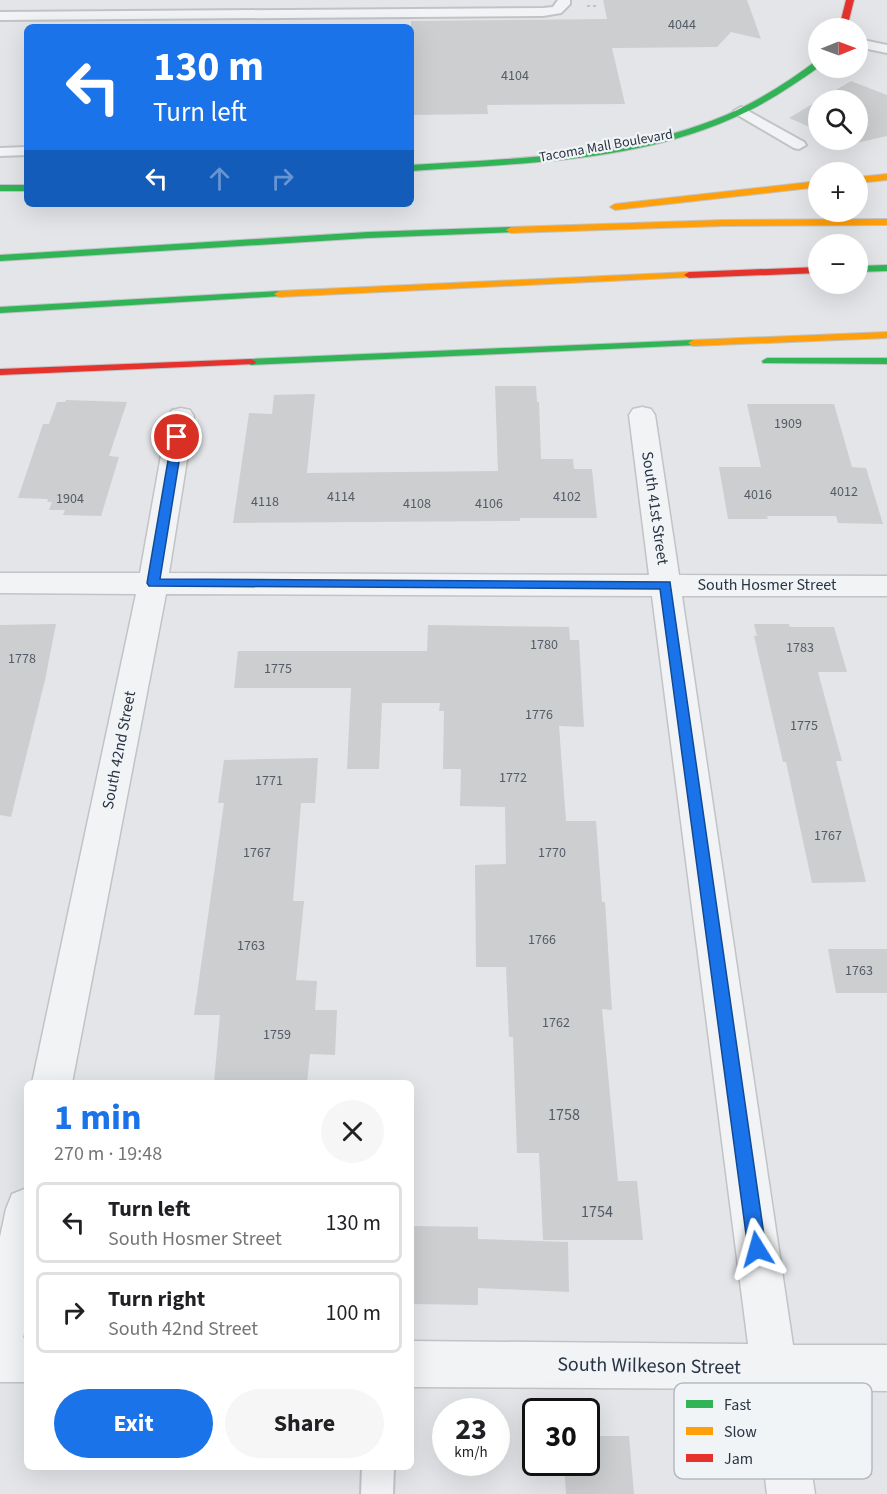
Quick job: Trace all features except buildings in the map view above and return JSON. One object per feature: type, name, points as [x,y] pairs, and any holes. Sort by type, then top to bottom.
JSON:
[{"type":"main road","points":[[846,18],[850,0]]},
{"type":"main road","name":"Tacoma Mall Boulevard","points":[[414,168],[544,158],[655,141],[707,125],[770,99],[808,71]]},
{"type":"main road","points":[[868,179],[887,177]]},
{"type":"main road","points":[[605,208],[808,185]]},
{"type":"main road","points":[[0,188],[24,188]]},
{"type":"main road","points":[[368,235],[546,215]]},
{"type":"main road","points":[[0,258],[368,235],[723,223],[887,222]]},
{"type":"main road","points":[[868,269],[887,268]]},
{"type":"main road","points":[[0,310],[353,290],[808,270]]},
{"type":"main road","points":[[0,372],[887,335]]},
{"type":"main road","points":[[748,361],[887,361]]},
{"type":"main road","points":[[165,365],[570,362]]},
{"type":"street","name":"South 41st Street","points":[[642,415],[775,1383]]},
{"type":"street","name":"South 42nd Street","points":[[53,1080],[153,583],[181,416]]},
{"type":"street","name":"South Hosmer Street","points":[[0,583],[887,586]]},
{"type":"street","points":[[0,1343],[24,1224]]},
{"type":"street","points":[[0,1360],[24,1360]]},
{"type":"street","name":"South Wilkeson Street","points":[[414,1364],[887,1368]]},
{"type":"street","name":"South 41st Street","points":[[788,1479],[790,1494]]},
{"type":"lane","points":[[0,16],[543,12],[560,9],[564,0]]},
{"type":"lane","points":[[205,24],[213,14]]},
{"type":"lane","points":[[868,45],[887,49]]},
{"type":"lane","points":[[741,111],[799,145]]},
{"type":"lane","points":[[0,152],[24,152]]},
{"type":"lane","points":[[377,1494],[378,1470]]},
{"type":"traffic: fast","points":[[414,168],[573,155],[655,142],[729,117],[776,92],[808,70]]},
{"type":"traffic: fast","points":[[0,188],[24,188]]},
{"type":"traffic: fast","points":[[0,258],[368,235],[511,230]]},
{"type":"traffic: fast","points":[[868,269],[887,268]]},
{"type":"traffic: fast","points":[[0,310],[279,294]]},
{"type":"traffic: fast","points":[[251,362],[693,343]]},
{"type":"traffic: fast","points":[[767,361],[887,361]]},
{"type":"traffic: slow","points":[[868,179],[887,177]]},
{"type":"traffic: slow","points":[[615,207],[808,185]]},
{"type":"traffic: slow","points":[[511,230],[723,223],[887,222]]},
{"type":"traffic: slow","points":[[279,294],[689,275]]},
{"type":"traffic: slow","points":[[693,343],[887,335]]},
{"type":"traffic: jam","points":[[846,18],[850,0]]},
{"type":"traffic: jam","points":[[689,275],[808,270]]},
{"type":"traffic: jam","points":[[0,372],[251,362]]},
{"type":"route","points":[[177,437],[153,583],[665,585],[757,1249]]}]
